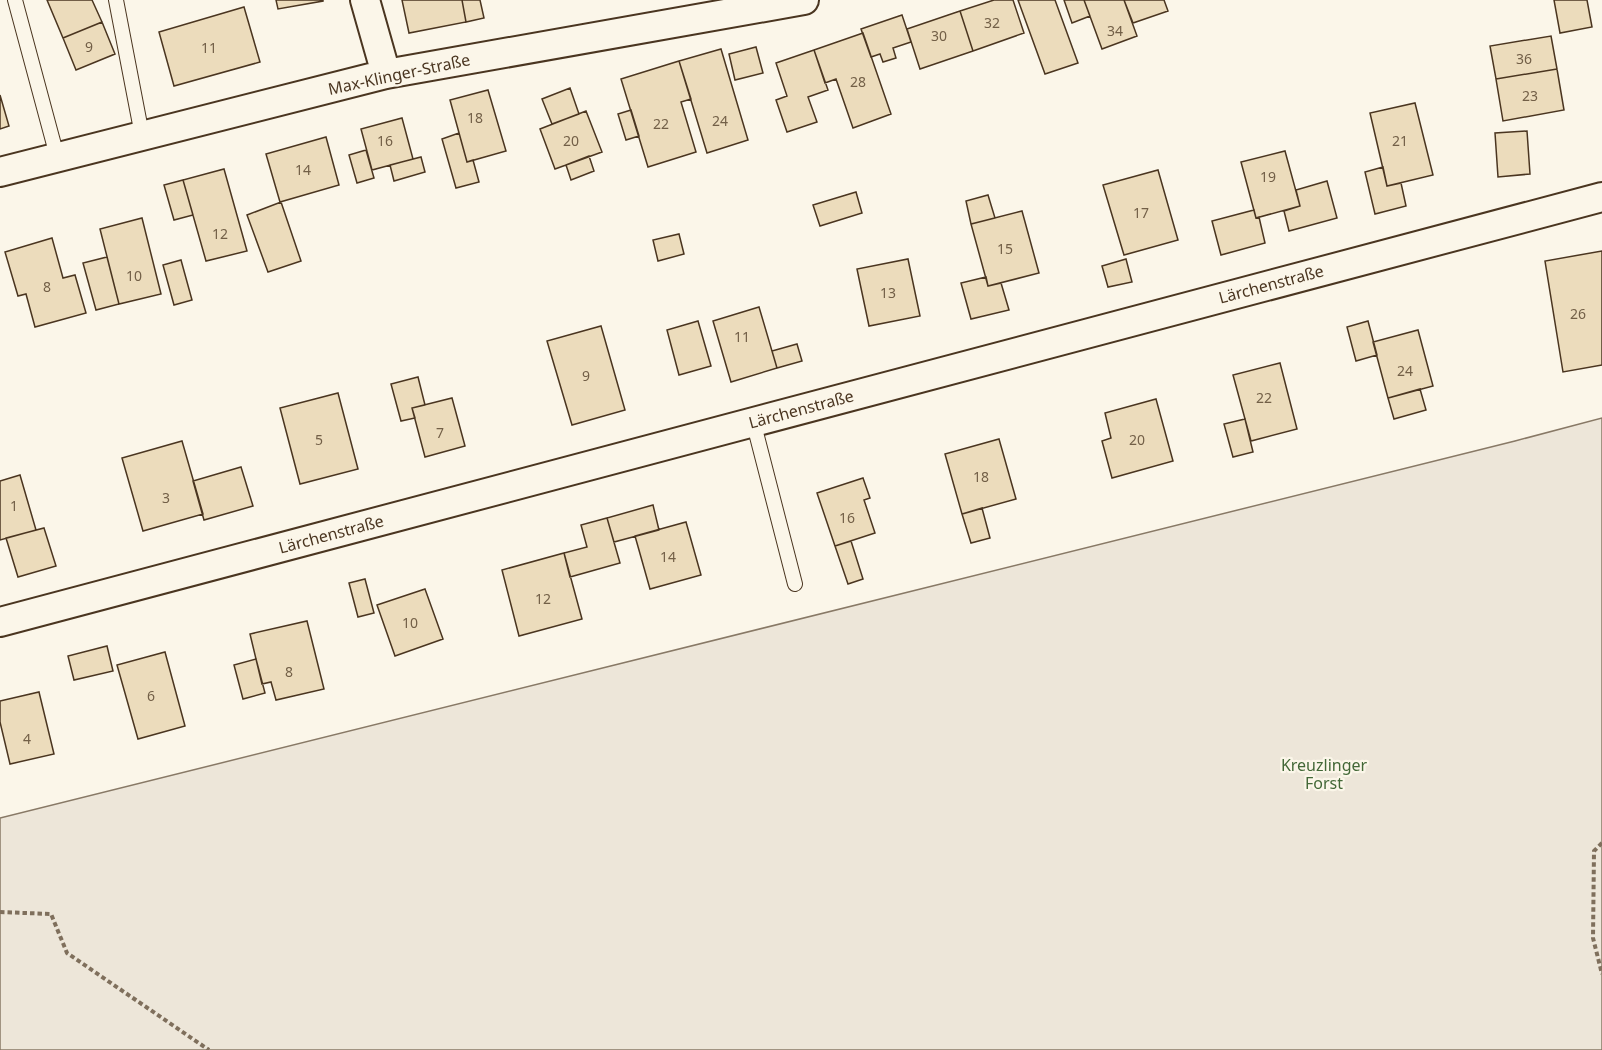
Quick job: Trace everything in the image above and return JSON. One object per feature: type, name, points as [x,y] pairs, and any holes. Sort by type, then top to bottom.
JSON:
[{"type":"street","points":[[366,0],[386,74]]},
{"type":"street","name":"Max-Klinger-Straße","points":[[0,172],[386,74],[798,0]]},
{"type":"street","name":"Lärchenstraße","points":[[0,622],[1602,197]]},
{"type":"lane","points":[[15,0],[57,156]]},
{"type":"lane","points":[[116,0],[142,135]]},
{"type":"lane","points":[[753,421],[795,584]]},
{"type":"path","points":[[1602,843],[1594,851],[1593,938],[1602,974]]},
{"type":"path","points":[[0,912],[51,914],[67,953],[209,1050]]},
{"type":"green space","name":"Kreuzlinger Forst","points":[[1602,418],[1602,1050],[0,1050],[0,818]]},
{"type":"building","points":[[47,0],[92,0],[102,22],[63,38]]},
{"type":"building","points":[[276,0],[323,0],[323,1],[278,9]]},
{"type":"building","points":[[402,0],[462,0],[466,22],[409,33]]},
{"type":"building","points":[[462,0],[480,0],[484,18],[466,22]]},
{"type":"building","points":[[994,0],[1013,0],[1024,33],[973,51],[960,11]]},
{"type":"building","points":[[1018,0],[1055,0],[1078,63],[1045,74]]},
{"type":"building","points":[[1064,0],[1084,0],[1090,16],[1072,23]]},
{"type":"building","points":[[1084,0],[1124,0],[1137,36],[1102,49]]},
{"type":"building","points":[[1124,0],[1164,0],[1168,11],[1133,23]]},
{"type":"building","points":[[1554,0],[1587,0],[1592,27],[1560,33]]},
{"type":"building","points":[[244,7],[260,62],[174,86],[159,32]]},
{"type":"building","points":[[960,11],[973,51],[920,69],[907,29]]},
{"type":"building","points":[[902,15],[911,42],[893,48],[896,58],[883,62],[880,54],[871,57],[861,29]]},
{"type":"building","points":[[102,22],[115,54],[76,70],[63,38]]},
{"type":"building","points":[[863,33],[891,114],[853,128],[836,79],[825,83],[814,50]]},
{"type":"building","points":[[1551,36],[1557,69],[1496,79],[1490,46]]},
{"type":"building","points":[[756,47],[763,73],[735,80],[729,54]]},
{"type":"building","points":[[721,49],[748,140],[707,153],[679,61]]},
{"type":"building","points":[[814,50],[828,90],[808,97],[817,122],[787,132],[776,100],[787,96],[776,63]]},
{"type":"building","points":[[679,61],[691,99],[681,102],[696,152],[648,167],[621,79]]},
{"type":"building","points":[[1557,69],[1564,110],[1503,121],[1496,79]]},
{"type":"building","points":[[570,88],[579,114],[552,124],[542,99]]},
{"type":"building","points":[[488,90],[506,151],[467,162],[450,100]]},
{"type":"building","points":[[0,95],[9,126],[0,129]]},
{"type":"building","points":[[1415,103],[1433,175],[1387,186],[1370,113]]},
{"type":"building","points":[[631,110],[639,136],[626,140],[618,114]]},
{"type":"building","points":[[586,111],[602,152],[555,169],[540,129]]},
{"type":"building","points":[[402,118],[413,159],[372,170],[361,129]]},
{"type":"building","points":[[1527,131],[1530,174],[1498,177],[1495,133]]},
{"type":"building","points":[[459,133],[467,162],[473,160],[479,182],[456,188],[442,139]]},
{"type":"building","points":[[326,137],[339,185],[280,202],[266,154]]},
{"type":"building","points":[[366,150],[374,178],[357,183],[349,155]]},
{"type":"building","points":[[1285,151],[1300,206],[1256,218],[1241,162]]},
{"type":"building","points":[[589,156],[594,171],[571,180],[566,165]]},
{"type":"building","points":[[421,157],[425,172],[394,181],[390,165]]},
{"type":"building","points":[[1383,167],[1387,186],[1401,183],[1406,206],[1375,214],[1365,172]]},
{"type":"building","points":[[224,169],[247,251],[206,261],[183,180]]},
{"type":"building","points":[[1158,170],[1178,240],[1124,255],[1103,185]]},
{"type":"building","points":[[183,180],[193,215],[174,220],[164,185]]},
{"type":"building","points":[[1327,181],[1337,218],[1289,231],[1284,211],[1300,206],[1296,190]]},
{"type":"building","points":[[856,192],[862,213],[820,226],[813,205]]},
{"type":"building","points":[[988,195],[995,218],[971,224],[966,201]]},
{"type":"building","points":[[281,202],[301,261],[268,272],[247,215]]},
{"type":"building","points":[[1254,210],[1256,218],[1259,217],[1265,243],[1221,255],[1212,221]]},
{"type":"building","points":[[1022,211],[1039,273],[988,286],[971,224]]},
{"type":"building","points":[[142,218],[161,294],[119,304],[100,229]]},
{"type":"building","points":[[679,234],[684,254],[658,261],[653,240]]},
{"type":"building","points":[[52,238],[63,278],[75,275],[86,313],[35,327],[26,294],[18,296],[5,252]]},
{"type":"building","points":[[1602,251],[1602,365],[1563,372],[1545,261]]},
{"type":"building","points":[[107,257],[119,304],[96,310],[83,263]]},
{"type":"building","points":[[908,259],[920,316],[869,326],[857,269]]},
{"type":"building","points":[[1126,259],[1132,282],[1108,287],[1102,266]]},
{"type":"building","points":[[181,260],[192,300],[174,305],[163,265]]},
{"type":"building","points":[[986,277],[988,286],[1001,283],[1009,310],[971,319],[961,283]]},
{"type":"building","points":[[759,307],[777,368],[731,382],[713,321]]},
{"type":"building","points":[[698,321],[711,366],[679,375],[667,330]]},
{"type":"building","points":[[1368,321],[1377,355],[1356,361],[1347,327]]},
{"type":"building","points":[[601,326],[625,410],[572,425],[547,341]]},
{"type":"building","points":[[1418,330],[1433,386],[1388,398],[1373,342]]},
{"type":"building","points":[[797,344],[802,361],[777,368],[772,351]]},
{"type":"building","points":[[1280,363],[1297,429],[1251,441],[1233,375]]},
{"type":"building","points":[[418,377],[425,405],[412,408],[415,418],[401,421],[391,384]]},
{"type":"building","points":[[1420,389],[1426,410],[1394,419],[1388,398]]},
{"type":"building","points":[[338,393],[358,469],[300,484],[280,408]]},
{"type":"building","points":[[452,398],[465,446],[425,457],[412,408]]},
{"type":"building","points":[[1156,399],[1173,461],[1112,478],[1102,441],[1111,438],[1105,413]]},
{"type":"building","points":[[1245,419],[1253,452],[1233,457],[1224,424]]},
{"type":"building","points":[[999,439],[1016,499],[962,514],[945,454]]},
{"type":"building","points":[[182,441],[203,514],[143,531],[122,458]]},
{"type":"building","points":[[241,467],[253,506],[204,520],[193,481]]},
{"type":"building","points":[[20,475],[36,530],[0,540],[0,481]]},
{"type":"building","points":[[863,478],[870,498],[864,500],[875,533],[835,546],[817,493]]},
{"type":"building","points":[[653,505],[659,530],[614,542],[607,518]]},
{"type":"building","points":[[982,508],[990,538],[971,543],[962,514]]},
{"type":"building","points":[[607,518],[620,563],[570,577],[564,553],[587,547],[581,525]]},
{"type":"building","points":[[686,522],[701,575],[650,589],[635,536]]},
{"type":"building","points":[[44,528],[56,566],[18,577],[6,538]]},
{"type":"building","points":[[851,541],[863,579],[848,584],[835,546]]},
{"type":"building","points":[[564,553],[582,619],[519,636],[502,570]]},
{"type":"building","points":[[365,579],[374,613],[358,617],[349,583]]},
{"type":"building","points":[[425,589],[443,639],[395,656],[377,605]]},
{"type":"building","points":[[307,621],[324,689],[276,700],[271,682],[262,684],[250,634]]},
{"type":"building","points":[[107,646],[113,671],[74,680],[68,656]]},
{"type":"building","points":[[165,652],[185,726],[138,739],[117,665]]},
{"type":"building","points":[[256,659],[265,693],[243,699],[234,665]]},
{"type":"building","points":[[39,692],[54,754],[10,764],[0,722],[0,701]]}]
